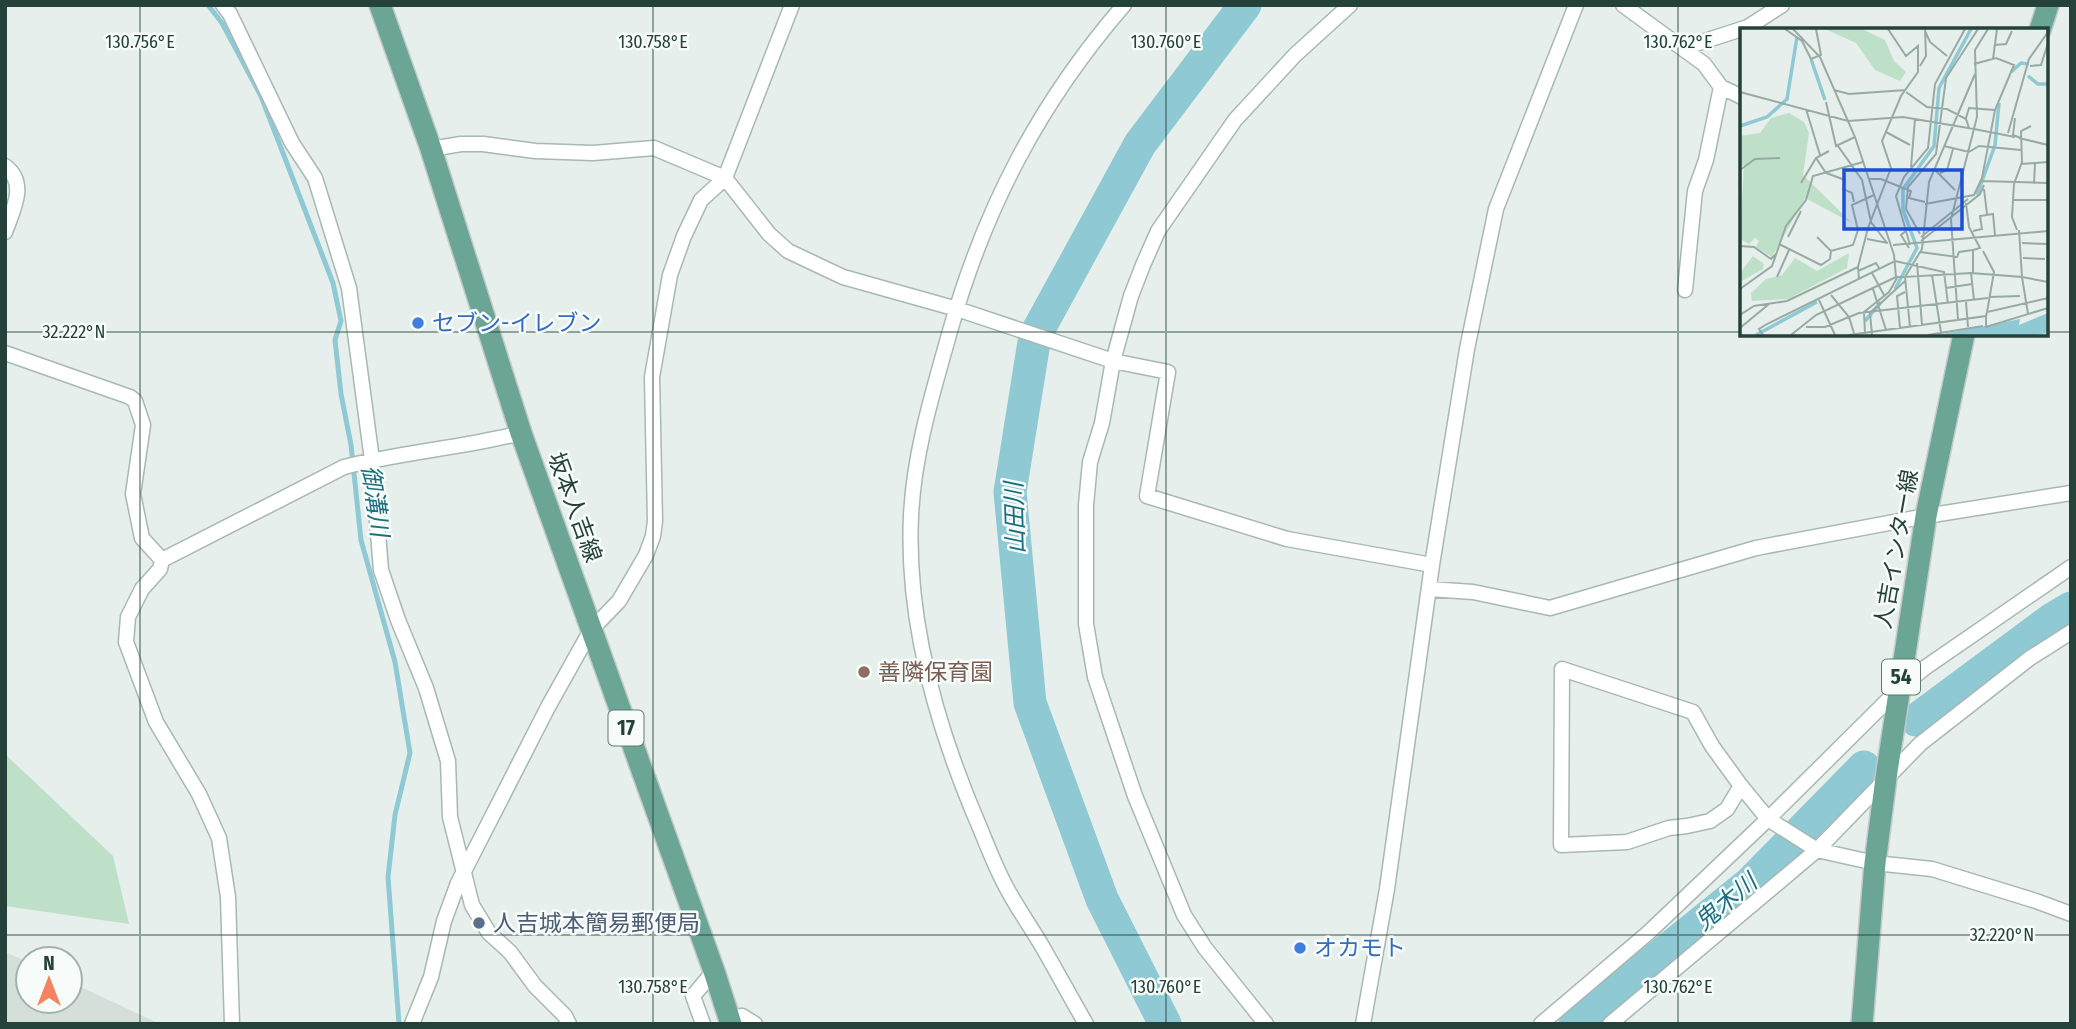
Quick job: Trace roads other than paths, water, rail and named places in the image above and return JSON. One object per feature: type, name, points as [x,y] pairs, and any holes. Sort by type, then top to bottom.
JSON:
[{"type":"main road","name":"坂本人吉線","points":[[380,5],[430,149],[521,433],[730,1021]]},
{"type":"main road","points":[[2041,28],[2048,5]]},
{"type":"main road","name":"人吉インター線","points":[[1862,1024],[1875,863],[1886,778],[1926,516],[1961,337]]},
{"type":"street","points":[[223,5],[292,143],[315,178],[349,288],[372,460],[381,570],[426,688],[448,761],[450,817],[472,905],[489,933],[510,952],[569,1024]]},
{"type":"street","points":[[412,1024],[430,977],[444,921],[458,883],[548,707],[591,631],[619,601],[646,555],[655,521],[652,377],[670,275],[701,200],[725,178],[792,5]]},
{"type":"street","points":[[1086,1024],[1009,893],[962,788],[936,707],[919,634],[911,576],[911,515],[918,460],[929,409],[975,253],[1013,166],[1045,110],[1091,44],[1124,5]]},
{"type":"street","points":[[1266,1024],[1205,948],[1184,915],[1135,796],[1095,677],[1086,624],[1086,505],[1090,462],[1102,423],[1113,361],[1131,296],[1158,231],[1235,120],[1295,55],[1350,5]]},
{"type":"street","points":[[1363,1024],[1387,889],[1432,565],[1467,349],[1496,209],[1576,5]]},
{"type":"street","points":[[1623,5],[1704,64],[1721,87],[1740,96]]},
{"type":"street","points":[[1745,28],[1782,5]]},
{"type":"street","points":[[1683,48],[1740,30]]},
{"type":"street","points":[[1685,290],[1695,191],[1706,160],[1721,87]]},
{"type":"street","points":[[430,149],[461,144],[593,153],[654,148],[725,178],[769,234],[788,251],[843,277],[957,309],[1113,361],[1168,372],[1147,496],[1287,539],[1432,565]]},
{"type":"street","points":[[5,166],[12,171],[18,184],[5,232]]},
{"type":"street","points":[[5,354],[135,401],[144,425],[133,494],[142,538],[162,560]]},
{"type":"street","points":[[162,560],[344,467],[521,433]]},
{"type":"street","points":[[1430,589],[1473,593],[1550,608],[1756,548],[1926,516],[2071,494]]},
{"type":"street","points":[[162,560],[160,569],[142,589],[128,617],[126,642],[156,722],[199,794],[219,838],[228,897],[232,1024]]},
{"type":"street","points":[[1541,1024],[1648,933],[1900,688],[1926,667],[2071,567]]},
{"type":"street","points":[[1610,1024],[1817,850],[1920,744],[2030,658],[2071,632]]},
{"type":"street","points":[[1741,786],[1727,809],[1710,821],[1669,828],[1627,842],[1561,845],[1562,669],[1693,712],[1741,786],[1768,819],[1817,850],[1875,863],[1932,869],[2036,901],[2071,915]]},
{"type":"street","points":[[703,1024],[693,996],[714,971]]},
{"type":"street","points":[[730,1021],[742,1016],[755,1024]]},
{"type":"waterway","name":"御溝川","points":[[208,5],[222,23],[261,96],[333,283],[341,321],[335,340],[341,394],[351,445],[361,540],[395,662],[410,753],[395,815],[388,877],[399,1024]]},
{"type":"waterway","name":"山田川","points":[[1165,1024],[1102,899],[1030,703],[1010,492],[1035,336],[1140,144],[1245,5]]},
{"type":"waterway","name":"鬼木川","points":[[1916,720],[2071,608]]},
{"type":"waterway","name":"鬼木川","points":[[1575,1024],[1750,883],[1864,767]]},
{"type":"place","name":"セブン-イレブン","points":[[418,323]]},
{"type":"place","name":"善隣保育園","points":[[864,672]]},
{"type":"place","name":"人吉城本簡易郵便局","points":[[479,923]]},
{"type":"place","name":"オカモト","points":[[1300,948]]}]
